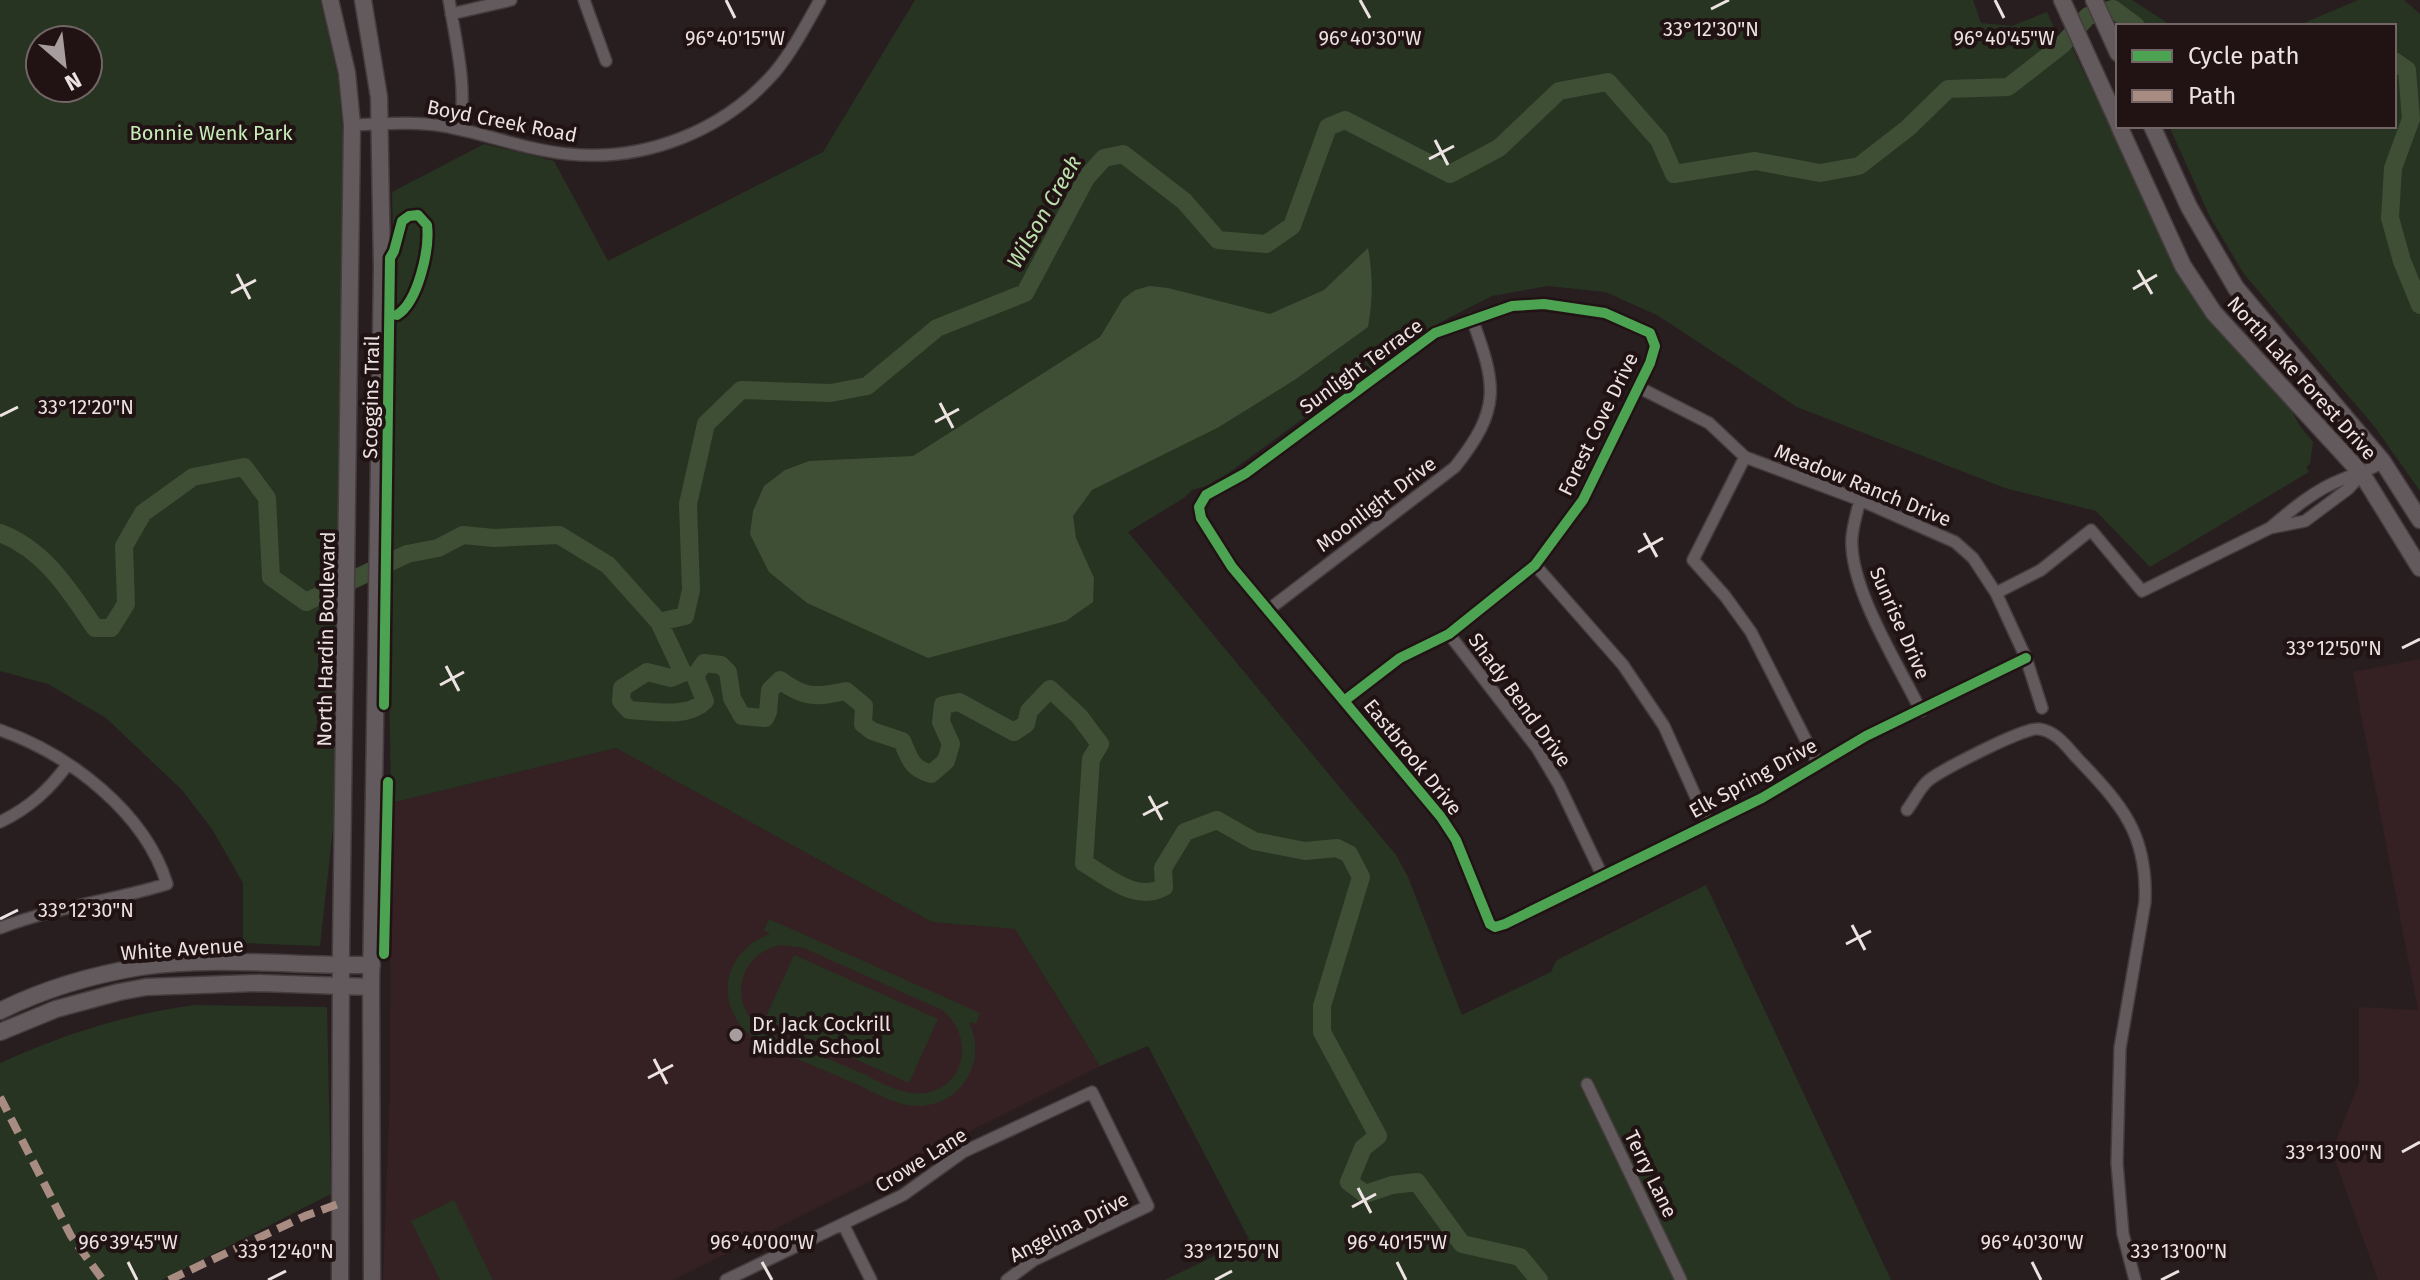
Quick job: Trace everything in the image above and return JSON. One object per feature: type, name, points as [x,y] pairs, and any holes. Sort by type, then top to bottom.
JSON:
[{"type":"main road","name":"North Hardin Boulevard","points":[[330,0],[347,73],[352,125],[340,1280]]},
{"type":"main road","points":[[363,0],[376,72],[382,268],[371,987],[372,1280]]},
{"type":"main road","name":"North Lake Forest Drive","points":[[2062,0],[2116,118]]},
{"type":"main road","points":[[2094,0],[2116,49]]},
{"type":"main road","name":"North Lake Forest Drive","points":[[2120,128],[2183,266],[2214,313],[2362,474],[2420,568]]},
{"type":"main road","name":"North Lake Forest Drive","points":[[2153,128],[2189,207],[2236,288],[2383,462],[2420,520]]},
{"type":"main road","name":"White Avenue","points":[[0,1011],[78,980],[141,967],[205,963],[372,965]]},
{"type":"main road","points":[[0,1032],[68,1005],[146,987],[178,984],[371,987]]},
{"type":"street","points":[[449,0],[464,106],[460,129]]},
{"type":"street","points":[[451,14],[511,0]]},
{"type":"street","points":[[584,0],[606,61]]},
{"type":"street","name":"Boyd Creek Road","points":[[352,125],[413,123],[460,129],[550,152],[582,155],[632,152],[680,139],[724,116],[762,85],[793,47],[820,0]]},
{"type":"street","name":"Sunlight Terrace","points":[[1199,507],[1206,495],[1246,473],[1435,333],[1472,319],[1512,306],[1544,304],[1605,313],[1639,327],[1650,333],[1653,339]]},
{"type":"street","name":"Moonlight Drive","points":[[1268,610],[1455,467],[1474,442],[1487,417],[1492,391],[1489,370],[1472,319]]},
{"type":"street","name":"Forest Cove Drive","points":[[1344,701],[1400,658],[1449,634],[1535,565],[1583,500],[1650,363],[1655,346],[1653,339]]},
{"type":"street","name":"Meadow Ranch Drive","points":[[1638,387],[1709,423],[1745,457],[1860,500],[1955,542],[1973,558],[1996,593],[2026,658],[2042,708]]},
{"type":"street","points":[[1745,457],[1693,560],[1751,632],[1818,764]]},
{"type":"street","points":[[1996,593],[2041,570],[2091,530],[2142,591],[2270,528],[2293,508],[2342,479],[2362,474],[2383,462]]},
{"type":"street","points":[[2270,528],[2305,521],[2348,489],[2362,474]]},
{"type":"street","name":"Sunrise Drive","points":[[1860,500],[1852,538],[1855,570],[1864,596],[1921,711]]},
{"type":"street","name":"Eastbrook Drive","points":[[1199,507],[1201,518],[1232,567],[1441,817],[1456,840],[1486,918],[1495,927]]},
{"type":"street","points":[[1535,565],[1623,665],[1664,726],[1708,824]]},
{"type":"street","name":"Shady Bend Drive","points":[[1449,634],[1537,748],[1559,785],[1602,875]]},
{"type":"street","name":"Elk Spring Drive","points":[[1495,927],[1762,798],[1866,736],[2026,658]]},
{"type":"street","points":[[1907,810],[1927,781],[2003,741],[2037,728],[2051,732],[2116,799],[2133,827],[2143,858],[2145,902],[2120,1048],[2117,1163],[2123,1234],[2135,1280]]},
{"type":"street","points":[[0,730],[31,742],[68,764],[138,828],[156,856],[167,884],[115,899],[58,910],[0,928]]},
{"type":"street","points":[[0,822],[35,801],[68,764]]},
{"type":"street","name":"Terry Lane","points":[[1587,1084],[1681,1280]]},
{"type":"street","name":"Angelina Drive","points":[[1007,1280],[1034,1260],[1148,1206],[1092,1092]]},
{"type":"street","name":"Crowe Lane","points":[[726,1280],[903,1195],[963,1152],[1092,1092]]},
{"type":"street","points":[[843,1224],[871,1280]]},
{"type":"shaded area","points":[[1368,248],[1372,287],[1368,327],[1296,379],[1219,427],[1092,490],[1073,516],[1076,538],[1094,578],[1093,602],[1066,621],[928,658],[807,603],[769,572],[750,534],[753,511],[764,486],[785,470],[809,461],[913,456],[1100,337],[1123,299],[1135,290],[1150,286],[1168,288],[1270,314],[1324,290]]},
{"type":"shaded area","points":[[2420,659],[2420,1280],[2378,1280],[2332,1151],[2359,1083],[2359,1007],[2418,1010],[2353,672]]},
{"type":"shaded area","name":"Dr. Jack Cockrill Middle School","points":[[616,748],[932,922],[1015,929],[1100,1066],[673,1280],[383,1280],[390,1092],[391,803]]},
{"type":"green space","name":"Bonnie Wenk Park","points":[[0,0],[320,0],[338,77],[344,150],[336,801],[320,946],[243,943],[243,883],[212,829],[182,790],[106,718],[48,684],[0,671]]},
{"type":"green space","points":[[915,0],[1973,0],[1981,23],[2012,26],[2047,12],[2060,41],[2066,35],[2160,231],[2284,397],[2313,442],[2310,464],[2306,467],[2309,472],[2150,567],[2096,511],[2005,488],[1797,407],[1657,315],[1605,292],[1548,286],[1492,296],[1441,322],[1401,347],[1230,472],[1192,490],[1128,532],[1396,855],[1408,877],[1462,1015],[1551,972],[1556,961],[1563,957],[1706,885],[1891,1280],[1165,1280],[1249,1239],[1148,1046],[1100,1066],[1015,929],[932,922],[616,748],[391,803],[388,612],[394,259],[392,192],[484,144],[554,161],[608,261],[823,152]]},
{"type":"green space","points":[[2112,0],[2132,0],[2169,24],[2123,24]]},
{"type":"green space","points":[[2358,0],[2404,0],[2420,14],[2420,491],[2374,426],[2244,274],[2210,217],[2170,128],[2396,128],[2396,24],[2302,24]]},
{"type":"green space","points":[[769,919],[980,1013],[976,1024],[969,1022],[975,1044],[974,1059],[961,1087],[944,1100],[932,1104],[902,1104],[763,1043],[747,1032],[729,1002],[728,986],[731,970],[740,955],[752,943],[770,934],[764,930]],"holes":[[[780,945],[804,948],[942,1010],[954,1022],[960,1036],[960,1065],[953,1077],[942,1087],[928,1092],[904,1092],[758,1026],[743,1003],[741,991],[748,967],[756,957]]]},
{"type":"green space","points":[[794,955],[938,1019],[909,1083],[765,1019]]},
{"type":"green space","points":[[194,1005],[327,1007],[331,1194],[162,1280],[0,1280],[0,1063],[95,1027]]},
{"type":"green space","points":[[454,1200],[493,1280],[440,1280],[411,1221]]},
{"type":"waterway","name":"Wilson Creek","points":[[0,533],[16,540],[43,561],[95,628],[111,628],[126,604],[124,546],[143,513],[193,477],[244,467],[267,498],[271,577],[306,602],[407,554],[438,548],[463,535],[494,538],[559,535],[608,565],[659,622],[685,616],[691,590],[688,504],[706,424],[741,390],[831,393],[867,386],[937,328],[1025,293],[1086,178],[1104,158],[1123,154],[1184,201],[1218,240],[1266,244],[1292,226],[1328,127],[1345,120],[1450,174],[1499,148],[1559,91],[1608,82],[1659,140],[1674,174],[1755,161],[1820,173],[1859,166],[1908,128],[1948,89],[2008,87],[2062,45],[2088,16],[2113,9],[2133,24]]},
{"type":"waterway","name":"Wilson Creek","points":[[2396,62],[2407,70],[2411,119],[2393,168],[2390,218],[2402,261],[2420,305]]},
{"type":"waterway","points":[[659,622],[683,673],[671,678],[647,672],[622,688],[621,701],[629,710],[669,713],[698,707],[705,701],[695,676],[704,663],[721,665],[728,672],[732,698],[742,716],[765,718],[770,690],[780,680],[797,691],[812,695],[846,691],[864,706],[863,724],[872,731],[902,741],[915,766],[931,774],[946,761],[951,744],[941,722],[943,705],[959,702],[1014,732],[1026,724],[1029,711],[1050,689],[1079,716],[1100,744],[1091,759],[1084,863],[1133,890],[1154,891],[1164,887],[1163,868],[1185,832],[1217,820],[1254,841],[1305,851],[1337,848],[1349,854],[1361,877],[1322,1006],[1322,1032],[1378,1136],[1363,1148],[1349,1182],[1365,1194],[1392,1185],[1417,1182],[1462,1244],[1520,1257],[1539,1280]]},
{"type":"marked path","points":[[0,1097],[71,1236],[103,1280]]},
{"type":"marked path","points":[[169,1280],[305,1216],[341,1203]]},
{"type":"cycle path","name":"Scoggins Trail","points":[[384,705],[390,258],[402,221],[418,215],[427,225],[424,261],[417,287],[397,315]]},
{"type":"cycle path","points":[[1344,701],[1400,658],[1449,634],[1535,565],[1583,500],[1650,363],[1655,346],[1650,333],[1605,313],[1544,304],[1512,306],[1435,333],[1246,473],[1206,495],[1199,507],[1201,518],[1232,567],[1441,817],[1456,840],[1490,924],[1495,927],[1505,924],[1762,798],[1866,736],[2026,658]]},
{"type":"cycle path","points":[[384,954],[388,782]]},
{"type":"place","name":"Dr. Jack Cockrill Middle School","points":[[736,1035]]}]
